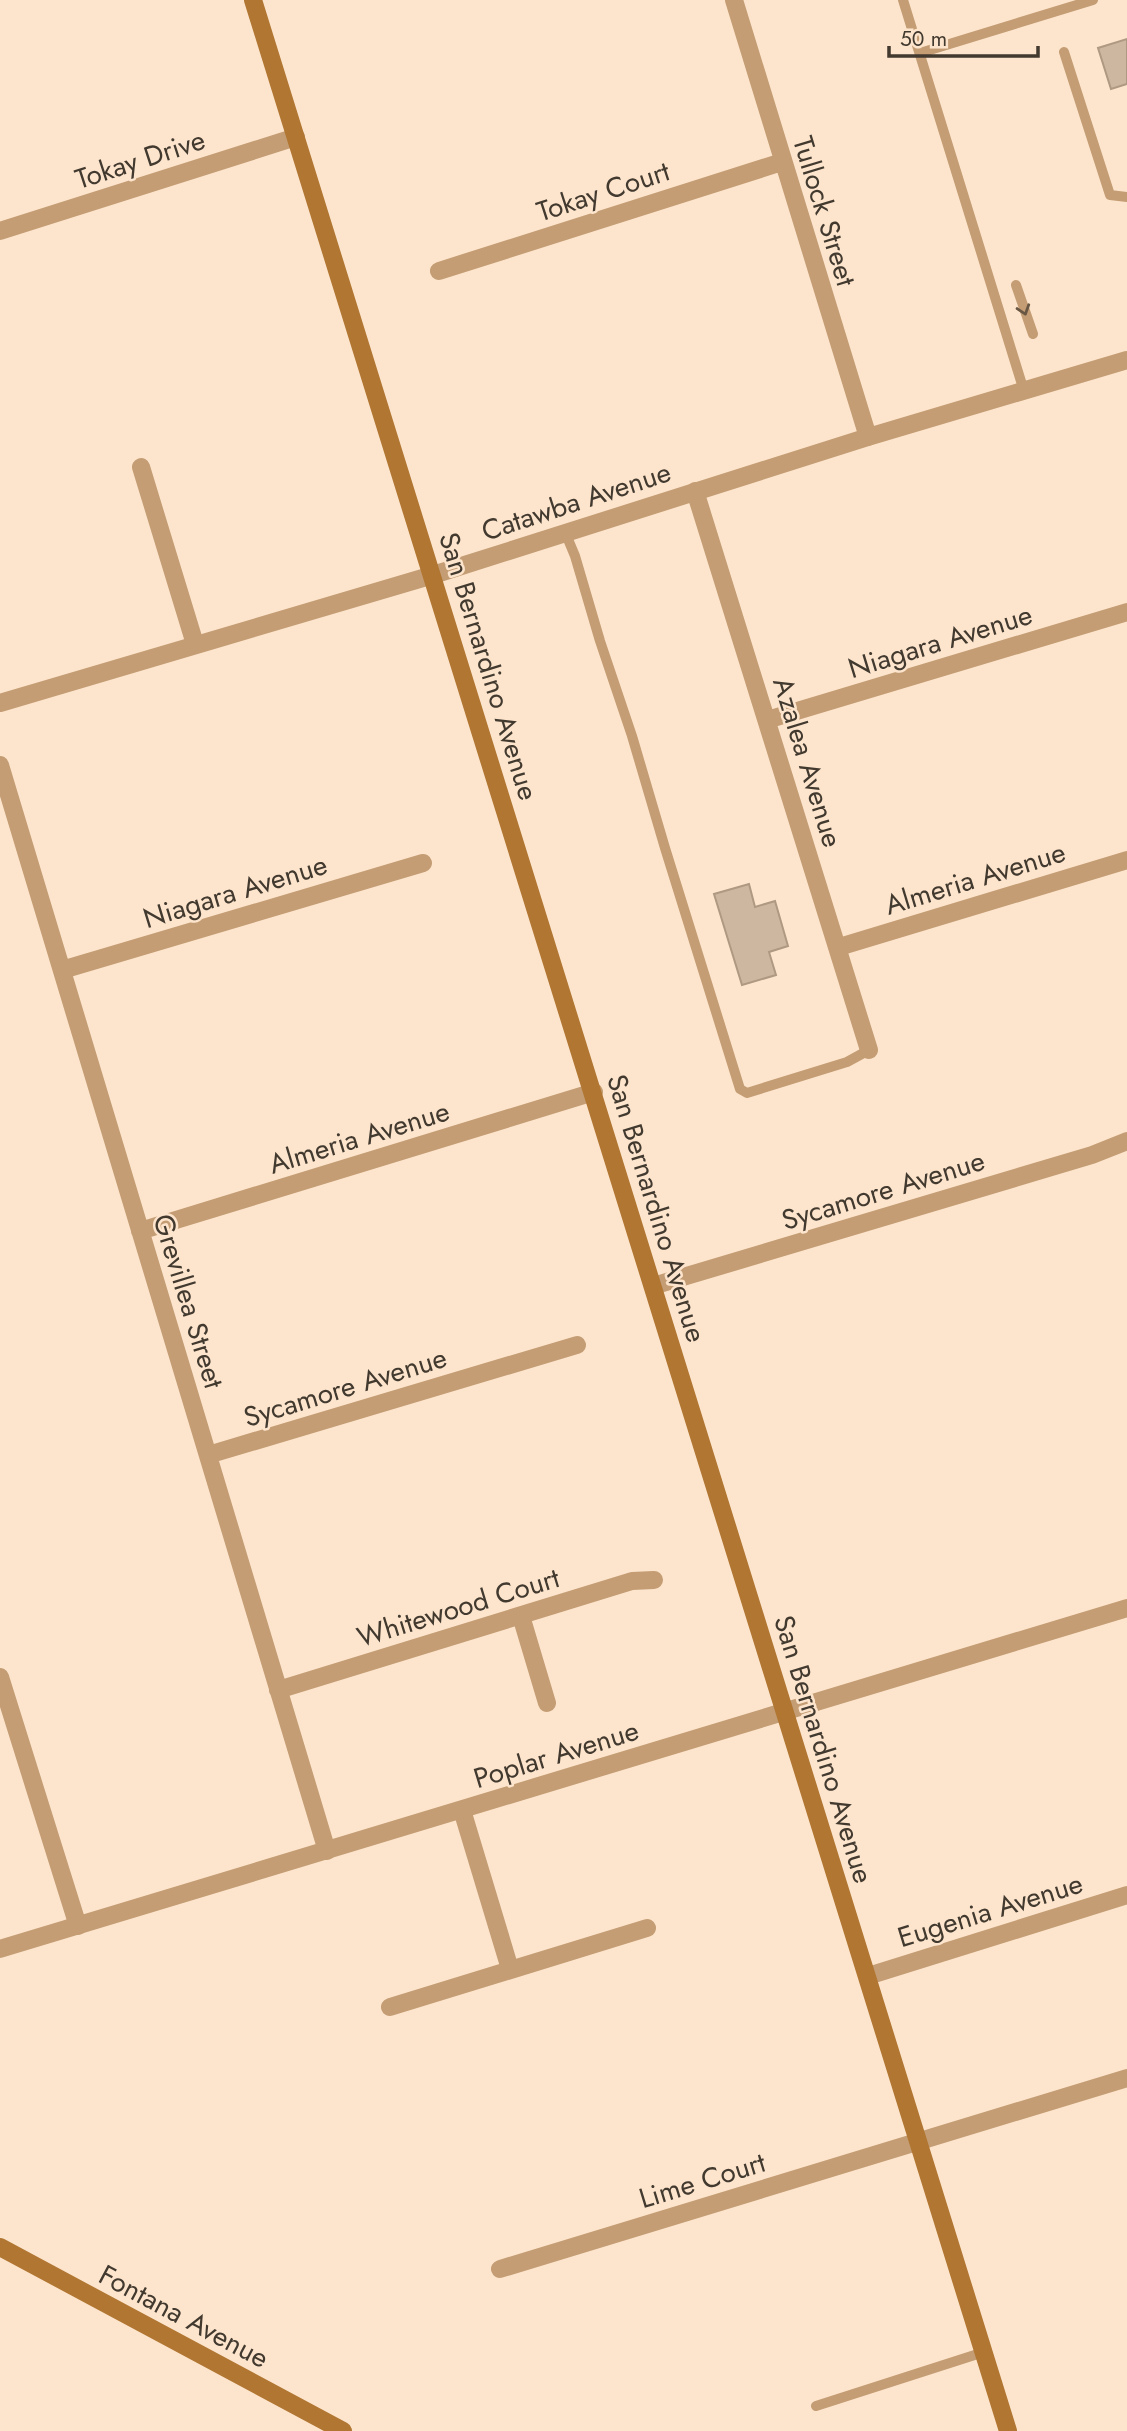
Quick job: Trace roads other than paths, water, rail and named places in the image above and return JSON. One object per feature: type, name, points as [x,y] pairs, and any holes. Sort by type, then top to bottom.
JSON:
[{"type":"main road","name":"San Bernardino Avenue","points":[[253,0],[1008,2431]]},
{"type":"main road","name":"Fontana Avenue","points":[[0,2247],[343,2431]]},
{"type":"street","name":"Tullock Street","points":[[734,0],[869,437]]},
{"type":"street","name":"Tokay Drive","points":[[0,231],[296,137]]},
{"type":"street","name":"Tokay Court","points":[[439,271],[782,162]]},
{"type":"street","name":"Catawba Avenue","points":[[0,703],[433,575],[869,437],[1127,360]]},
{"type":"street","points":[[141,467],[195,644]]},
{"type":"street","name":"Azalea Avenue","points":[[695,491],[869,1050]]},
{"type":"street","name":"Niagara Avenue","points":[[767,720],[1127,612]]},
{"type":"street","name":"Grevillea Street","points":[[0,765],[327,1851]]},
{"type":"street","name":"Almeria Avenue","points":[[839,947],[1127,860]]},
{"type":"street","name":"Niagara Avenue","points":[[62,970],[423,863]]},
{"type":"street","name":"Almeria Avenue","points":[[140,1231],[594,1093]]},
{"type":"street","name":"Sycamore Avenue","points":[[653,1286],[1092,1155],[1127,1141]]},
{"type":"street","name":"Sycamore Avenue","points":[[208,1455],[577,1345]]},
{"type":"street","name":"Whitewood Court","points":[[278,1690],[632,1581],[654,1580]]},
{"type":"street","name":"Poplar Avenue","points":[[0,1949],[1127,1608]]},
{"type":"street","points":[[521,1616],[547,1703]]},
{"type":"street","points":[[0,1676],[4,1700],[78,1926]]},
{"type":"street","points":[[462,1810],[510,1969]]},
{"type":"street","name":"Eugenia Avenue","points":[[868,1976],[1127,1895]]},
{"type":"street","points":[[390,2007],[647,1928]]},
{"type":"street","name":"Lime Court","points":[[500,2269],[1127,2078]]},
{"type":"lane","points":[[903,0],[1024,391]]},
{"type":"lane","points":[[920,53],[1093,0]]},
{"type":"lane","points":[[1064,52],[1110,195],[1127,197]]},
{"type":"lane","points":[[1016,285],[1033,334]]},
{"type":"lane","points":[[565,532],[632,736],[664,848],[740,1089],[747,1093],[847,1062],[869,1050]]},
{"type":"lane","points":[[816,2406],[984,2352]]}]
